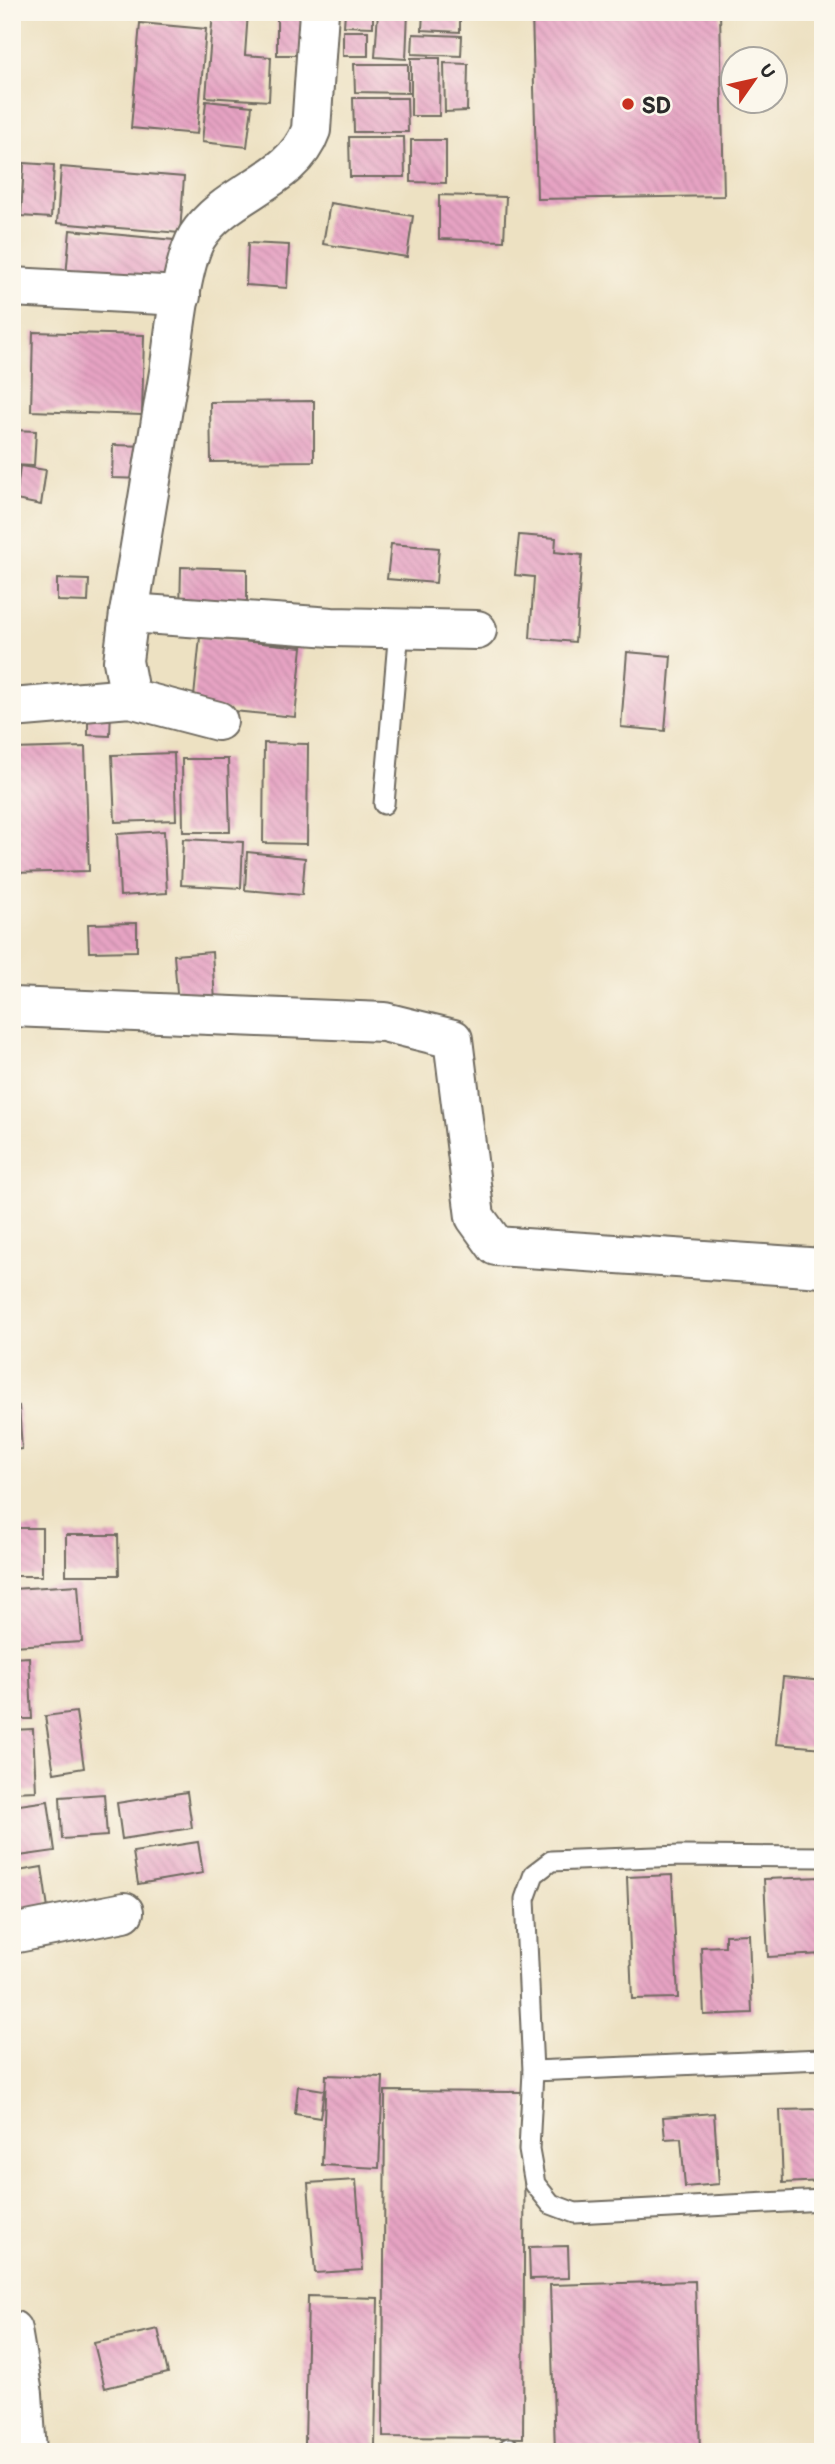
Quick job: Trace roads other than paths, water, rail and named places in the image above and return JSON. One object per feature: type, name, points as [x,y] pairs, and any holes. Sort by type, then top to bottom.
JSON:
[{"type":"street","points":[[130,698],[123,661],[129,613],[181,296],[195,240],[210,219],[227,204],[286,166],[305,147],[311,130],[319,12]]},
{"type":"street","points":[[12,287],[181,296]]},
{"type":"street","points":[[129,613],[332,628],[477,630]]},
{"type":"street","points":[[12,708],[130,698],[218,721]]},
{"type":"street","points":[[12,1007],[384,1022],[453,1039],[475,1217],[496,1246],[823,1268]]},
{"type":"street","points":[[12,1934],[124,1912]]},
{"type":"street","points":[[12,2330],[23,2394],[27,2452]]},
{"type":"lane","points":[[384,804],[399,629]]},
{"type":"lane","points":[[823,1857],[551,1861],[539,1869],[529,1883],[525,1899],[533,2071],[529,2150],[535,2184],[551,2204],[575,2213],[823,2200]]},
{"type":"lane","points":[[533,2071],[823,2059]]},
{"type":"place","name":"SD","points":[[628,104]]}]
